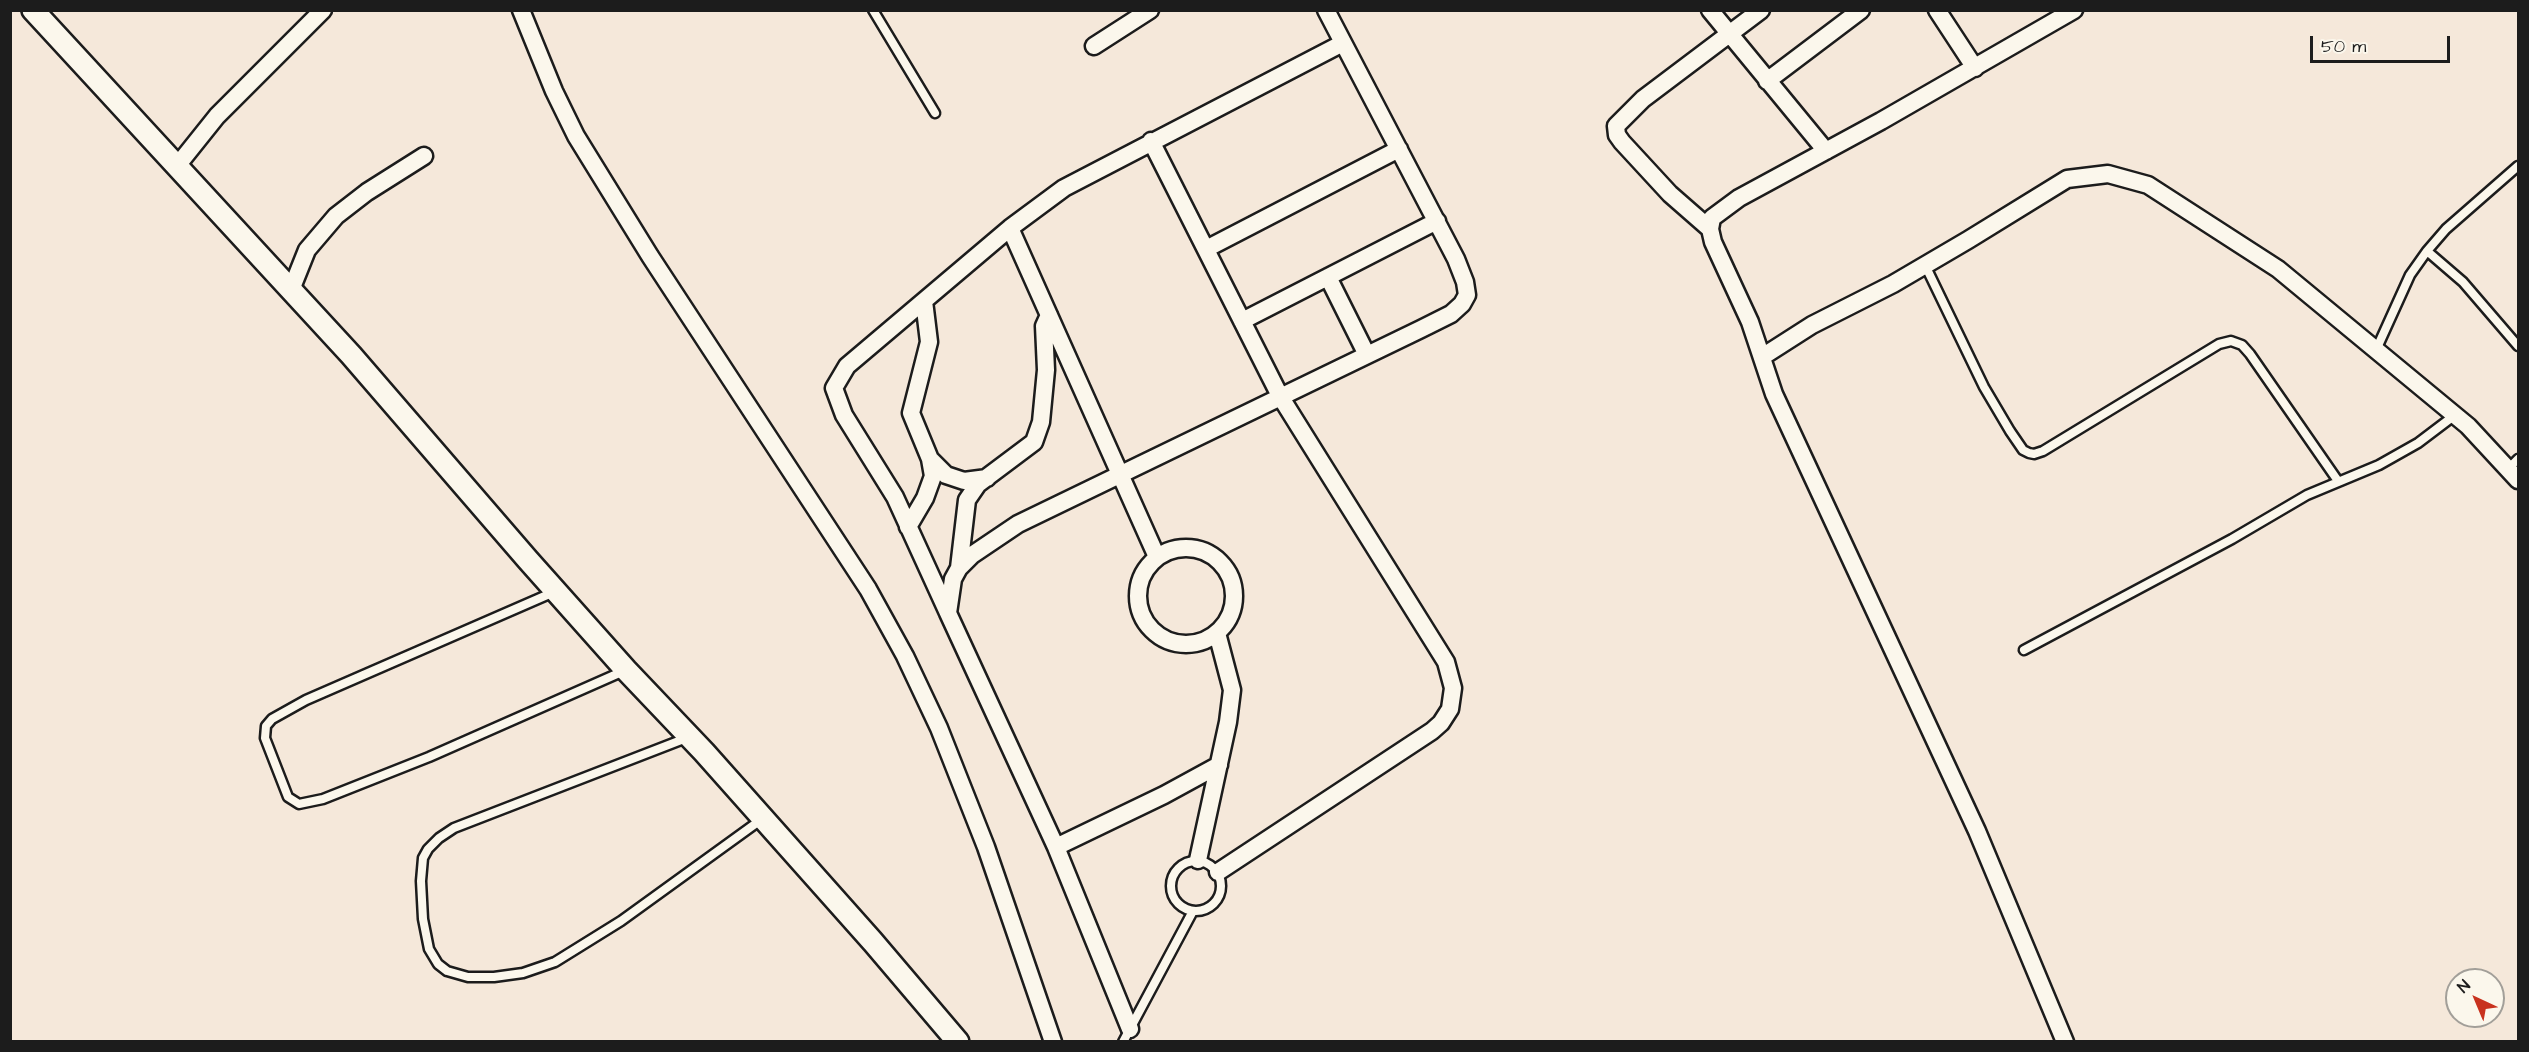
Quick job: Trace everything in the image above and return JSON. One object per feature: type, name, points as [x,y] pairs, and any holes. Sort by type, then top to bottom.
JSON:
[{"type":"street","points":[[33,10],[351,356],[626,670],[690,737],[958,1041]]},
{"type":"street","points":[[177,166],[217,116],[323,10]]},
{"type":"street","points":[[521,10],[554,91],[576,136],[650,256],[868,589],[905,656],[939,728],[986,847],[1053,1041]]},
{"type":"street","points":[[1094,46],[1150,10]]},
{"type":"street","points":[[948,614],[953,579],[959,568],[972,555],[1018,524],[1450,314],[1462,304],[1467,295],[1465,282],[1456,259],[1326,10]]},
{"type":"street","points":[[1710,10],[1826,151]]},
{"type":"street","points":[[1710,229],[1670,194],[1622,142],[1616,131],[1619,121],[1643,99],[1761,10]]},
{"type":"street","points":[[1767,81],[1861,10]]},
{"type":"street","points":[[1937,10],[1975,68]]},
{"type":"street","points":[[2065,1041],[1977,831],[1774,394],[1750,322],[1713,242],[1710,229],[1713,218],[1721,209],[1975,68],[2074,10]]},
{"type":"street","points":[[1126,1035],[1056,847],[895,497],[844,415],[834,388],[847,366],[1010,228],[1064,188],[1343,43]]},
{"type":"street","points":[[1151,141],[1280,396],[1446,662],[1453,688],[1450,710],[1441,723],[1218,872]]},
{"type":"street","points":[[1206,249],[1399,149]]},
{"type":"street","points":[[291,290],[307,250],[336,216],[367,192],[424,156]]},
{"type":"street","points":[[1762,357],[1812,326],[1925,265],[2067,179],[2108,174],[2148,185],[2278,269],[2455,415],[2515,469]]},
{"type":"street","points":[[1242,321],[1437,221]]},
{"type":"street","points":[[1010,228],[1157,557]]},
{"type":"street","points":[[1328,277],[1367,354]]},
{"type":"street","points":[[908,527],[925,498],[933,476],[930,459],[911,413],[928,342],[924,301]]},
{"type":"street","points":[[959,568],[967,500],[978,484],[1034,442],[1041,422],[1046,370],[1044,326],[1049,315]]},
{"type":"street","points":[[930,459],[946,475],[964,481],[987,478]]},
{"type":"street","points":[[1188,548],[1204,552],[1218,560],[1228,573],[1233,588],[1230,612],[1217,633],[1202,641],[1185,645],[1168,641],[1154,633],[1143,619],[1138,603],[1138,585],[1145,569],[1157,557],[1172,550],[1188,548]]},
{"type":"street","points":[[1198,860],[1219,765],[1232,690],[1217,633]]},
{"type":"street","points":[[1056,847],[1143,806],[1219,765]]},
{"type":"lane","points":[[873,10],[935,113]]},
{"type":"lane","points":[[2376,350],[2410,274],[2427,251],[2446,230],[2518,166]]},
{"type":"lane","points":[[2427,251],[2463,282],[2518,345]]},
{"type":"lane","points":[[1925,265],[1984,387],[2023,450],[2034,454],[2043,451],[2219,344],[2231,341],[2242,345],[2250,354],[2338,481]]},
{"type":"lane","points":[[2024,650],[2232,539],[2307,495],[2379,465],[2418,443],[2455,415]]},
{"type":"lane","points":[[556,591],[306,700],[272,719],[266,726],[265,738],[288,797],[299,804],[323,799],[429,757],[626,670]]},
{"type":"lane","points":[[690,737],[454,828],[439,838],[423,858],[421,880],[423,919],[429,949],[438,964],[447,971],[468,977],[494,977],[523,973],[555,962],[621,921],[762,819]]},
{"type":"lane","points":[[1198,860],[1209,864],[1218,872],[1221,890],[1218,899],[1203,910],[1193,911],[1178,904],[1170,887],[1171,879],[1182,864],[1198,860]]},
{"type":"lane","points":[[1126,1035],[1193,911]]}]
